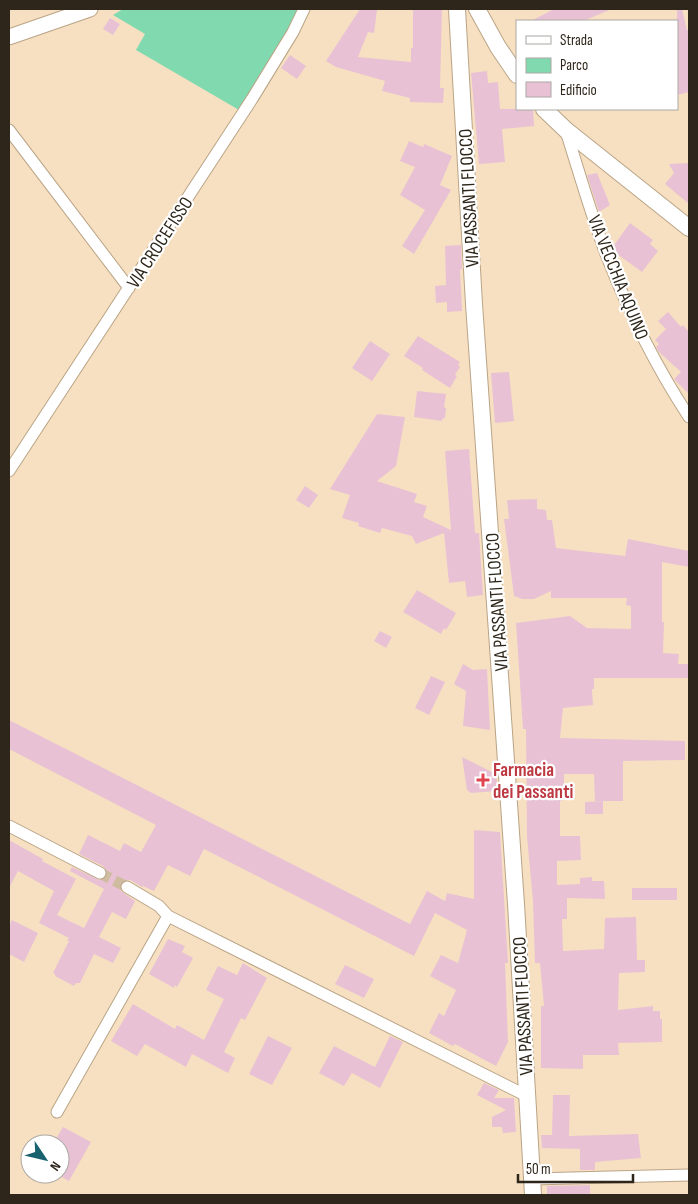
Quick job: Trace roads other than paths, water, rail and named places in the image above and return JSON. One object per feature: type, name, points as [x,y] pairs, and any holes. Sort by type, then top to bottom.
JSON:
[{"type":"main road","name":"VIA PASSANTI FLOCCO","points":[[457,9],[474,304],[516,904],[533,1195]]},
{"type":"main road","points":[[478,9],[498,47],[516,74]]},
{"type":"main road","points":[[545,110],[566,130],[689,228]]},
{"type":"street","points":[[9,37],[90,9]]},
{"type":"street","name":"VIA CROCEFISSO","points":[[9,471],[252,99],[293,32],[304,9]]},
{"type":"street","points":[[9,130],[129,288]]},
{"type":"street","name":"VIA VECCHIA AQUINO","points":[[566,130],[606,253],[631,314],[661,374],[689,417]]},
{"type":"street","points":[[9,826],[100,873]]},
{"type":"street","points":[[127,887],[159,906],[168,916],[527,1096]]},
{"type":"street","points":[[57,1112],[168,916]]},
{"type":"street","points":[[532,1179],[689,1175]]},
{"type":"tunnel","points":[[100,873],[127,887]]},
{"type":"place","name":"Farmacia dei Passanti","points":[[483,780]]}]
